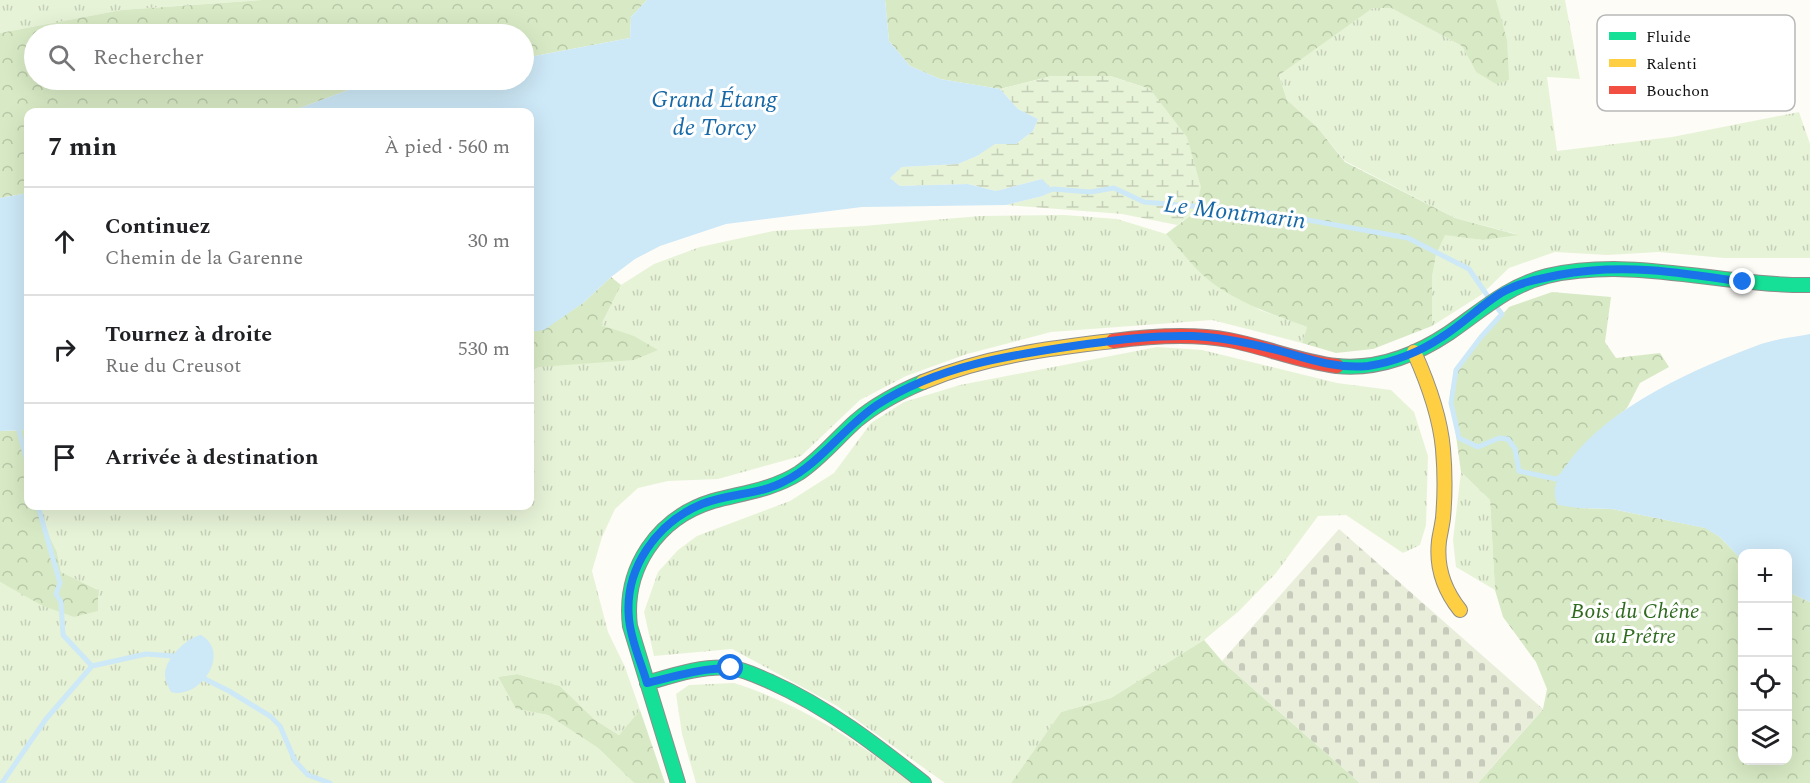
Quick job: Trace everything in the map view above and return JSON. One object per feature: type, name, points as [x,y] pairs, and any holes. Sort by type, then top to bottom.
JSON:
[{"type":"street","points":[[678,783],[629,619],[629,597],[640,557],[667,526],[703,504],[765,489],[783,483],[800,473],[855,422],[877,405],[927,378],[987,361],[1052,349],[1137,337],[1175,335],[1213,337],[1282,352],[1323,364],[1369,366],[1414,352],[1441,339],[1502,293],[1527,282],[1575,272],[1636,268],[1743,282],[1810,285]]},
{"type":"street","points":[[1414,352],[1432,393],[1440,424],[1445,490],[1439,544],[1440,572],[1451,599],[1460,610]]},
{"type":"street","points":[[647,683],[713,668],[731,668],[750,673],[783,688],[842,723],[924,783]]},
{"type":"green space","points":[[0,0],[262,0],[121,10],[47,24],[24,24],[24,28],[0,33]]},
{"type":"green space","points":[[262,0],[647,0],[631,17],[630,38],[534,56],[534,24],[47,24],[121,10]]},
{"type":"green space","points":[[885,0],[1496,0],[1507,40],[1509,80],[1496,84],[1476,72],[1462,46],[1391,8],[1373,8],[1279,75],[1287,100],[1318,128],[1345,162],[1455,218],[1518,235],[1483,240],[1445,235],[1436,255],[1432,277],[1432,326],[1373,349],[1336,353],[1302,343],[1307,327],[1250,305],[1218,287],[1197,269],[1166,234],[1195,212],[1150,89],[1110,76],[1052,76],[1000,89],[940,79],[910,66],[889,41]]},
{"type":"green space","points":[[1496,0],[1565,0],[1580,79],[1547,77],[1557,151],[1672,137],[1799,112],[1810,144],[1810,258],[1724,258],[1659,252],[1607,255],[1555,252],[1509,268],[1481,295],[1432,326],[1432,277],[1436,255],[1445,234],[1483,240],[1516,234],[1455,218],[1345,161],[1318,128],[1287,100],[1279,74],[1373,8],[1391,8],[1462,46],[1476,72]]},
{"type":"green space","points":[[24,28],[24,90],[349,90],[300,108],[24,108],[24,194],[0,198],[0,33]]},
{"type":"green space","points":[[1052,76],[1110,76],[1150,89],[1187,137],[1201,187],[1195,212],[1177,225],[1122,214],[1006,205],[1043,196],[1042,179],[996,191],[968,184],[900,186],[890,178],[902,167],[958,164],[977,156],[995,143],[1016,144],[1033,131],[1038,119],[1018,109],[1000,89]]},
{"type":"green space","points":[[1064,215],[1117,219],[1166,234],[1192,264],[1260,310],[1307,327],[1302,343],[1212,320],[1051,332],[967,354],[906,376],[860,400],[801,456],[718,479],[668,481],[638,488],[615,509],[602,537],[592,571],[608,632],[625,667],[640,710],[619,735],[595,720],[560,686],[517,674],[498,677],[516,709],[548,715],[598,748],[634,783],[0,783],[0,582],[19,592],[98,590],[61,572],[57,552],[41,519],[40,510],[534,510],[534,369],[617,331],[601,325],[621,285],[654,264],[700,247],[773,231],[980,216]]},
{"type":"green space","points":[[611,277],[621,285],[601,325],[634,336],[658,350],[634,360],[534,369],[534,331],[544,329],[583,303]]},
{"type":"green space","name":"Bois du Chêne au Prêtre","points":[[1552,292],[1611,297],[1605,342],[1616,358],[1660,353],[1669,367],[1640,383],[1627,408],[1610,422],[1578,508],[1612,509],[1706,528],[1720,537],[1738,556],[1738,765],[1792,765],[1792,594],[1810,602],[1810,783],[1478,783],[1543,709],[1547,689],[1536,662],[1503,617],[1495,590],[1490,500],[1461,472],[1450,392],[1462,360],[1509,307]]},
{"type":"green space","points":[[1157,347],[1202,350],[1337,383],[1391,390],[1414,412],[1428,456],[1426,525],[1420,545],[1403,553],[1346,515],[1318,516],[1276,573],[1239,611],[1204,640],[1111,698],[1061,712],[1011,783],[945,783],[837,706],[732,649],[654,656],[644,612],[658,572],[678,550],[697,536],[790,501],[834,473],[871,423],[904,402],[960,385]]},
{"type":"green space","points":[[24,430],[24,510],[40,510],[41,519],[57,552],[61,572],[98,590],[98,611],[74,617],[43,606],[0,582],[0,431]]},
{"type":"green space","points":[[1461,472],[1490,500],[1495,590],[1456,567],[1453,540]]},
{"type":"green space","points":[[1339,529],[1543,709],[1478,783],[1360,783],[1222,661]]},
{"type":"green space","points":[[1204,640],[1222,661],[1360,783],[1011,783],[1061,712],[1111,698]]},
{"type":"green space","points":[[517,674],[560,686],[595,720],[619,735],[640,710],[665,783],[634,783],[598,748],[548,715],[516,709],[498,677]]},
{"type":"green space","points":[[734,683],[804,712],[849,738],[911,783],[696,783],[682,734],[676,694],[689,685]]},
{"type":"water","name":"Grand Étang de Torcy","points":[[647,0],[885,0],[889,41],[910,66],[940,79],[1000,89],[1018,109],[1038,119],[1033,131],[1016,144],[995,144],[977,156],[958,164],[902,167],[890,178],[900,186],[968,184],[996,191],[1042,179],[1051,188],[1043,196],[1006,205],[862,207],[726,224],[660,246],[635,259],[583,303],[544,330],[534,331],[534,108],[300,108],[349,90],[534,90],[534,56],[630,38],[631,17]]},
{"type":"water","points":[[24,194],[24,430],[0,431],[0,198]]},
{"type":"water","points":[[1810,334],[1810,602],[1792,594],[1792,549],[1738,549],[1738,556],[1720,537],[1705,528],[1612,509],[1558,505],[1555,488],[1558,478],[1585,443],[1606,424],[1655,391],[1682,377],[1779,339]]},
{"type":"water","points":[[201,635],[210,643],[213,653],[213,663],[208,673],[192,689],[182,693],[171,692],[165,677],[168,663],[185,643]]},
{"type":"waterway","name":"Le Montmarin","points":[[1045,192],[1053,189],[1090,192],[1114,188],[1144,202],[1263,212],[1408,238],[1469,269],[1489,298]]},
{"type":"waterway","name":"Le Montmarin","points":[[1495,305],[1502,314],[1456,370],[1451,403],[1459,438],[1478,447],[1499,438],[1508,439],[1515,449],[1519,471],[1556,479],[1562,476]]},
{"type":"waterway","points":[[18,427],[24,450]]},
{"type":"waterway","points":[[39,510],[60,583],[56,594],[61,602],[63,635],[92,666]]},
{"type":"waterway","points":[[2,783],[46,719],[92,666],[146,654],[173,656],[177,659]]},
{"type":"waterway","points":[[199,676],[270,716],[280,726],[295,761],[308,775],[330,783]]},
{"type":"traffic: fast","points":[[1337,366],[1367,366],[1410,354],[1449,333],[1519,286],[1547,276],[1580,271],[1645,270],[1744,281],[1810,285]]},
{"type":"traffic: fast","points":[[678,783],[630,626],[629,605],[632,585],[638,566],[648,548],[660,533],[693,509],[713,501],[768,487],[799,473],[864,415],[888,399],[923,382]]},
{"type":"traffic: fast","points":[[647,683],[689,671],[711,668],[732,668],[747,672],[812,703],[869,741],[924,783]]},
{"type":"traffic: slow","points":[[923,382],[993,360],[1041,350],[1113,341]]},
{"type":"traffic: slow","points":[[1414,352],[1433,399],[1443,449],[1443,518],[1438,551],[1440,569],[1442,578],[1460,610]]},
{"type":"traffic: jam","points":[[1113,341],[1200,336],[1243,343],[1337,366]]},
{"type":"route","points":[[731,668],[713,668],[647,683],[629,619],[629,597],[640,557],[667,526],[685,513],[703,504],[783,483],[800,473],[855,422],[877,405],[927,378],[987,361],[1052,349],[1137,337],[1175,335],[1213,337],[1282,352],[1323,364],[1369,366],[1414,352],[1441,339],[1502,293],[1527,282],[1549,277],[1575,272],[1636,268],[1743,282]]}]
